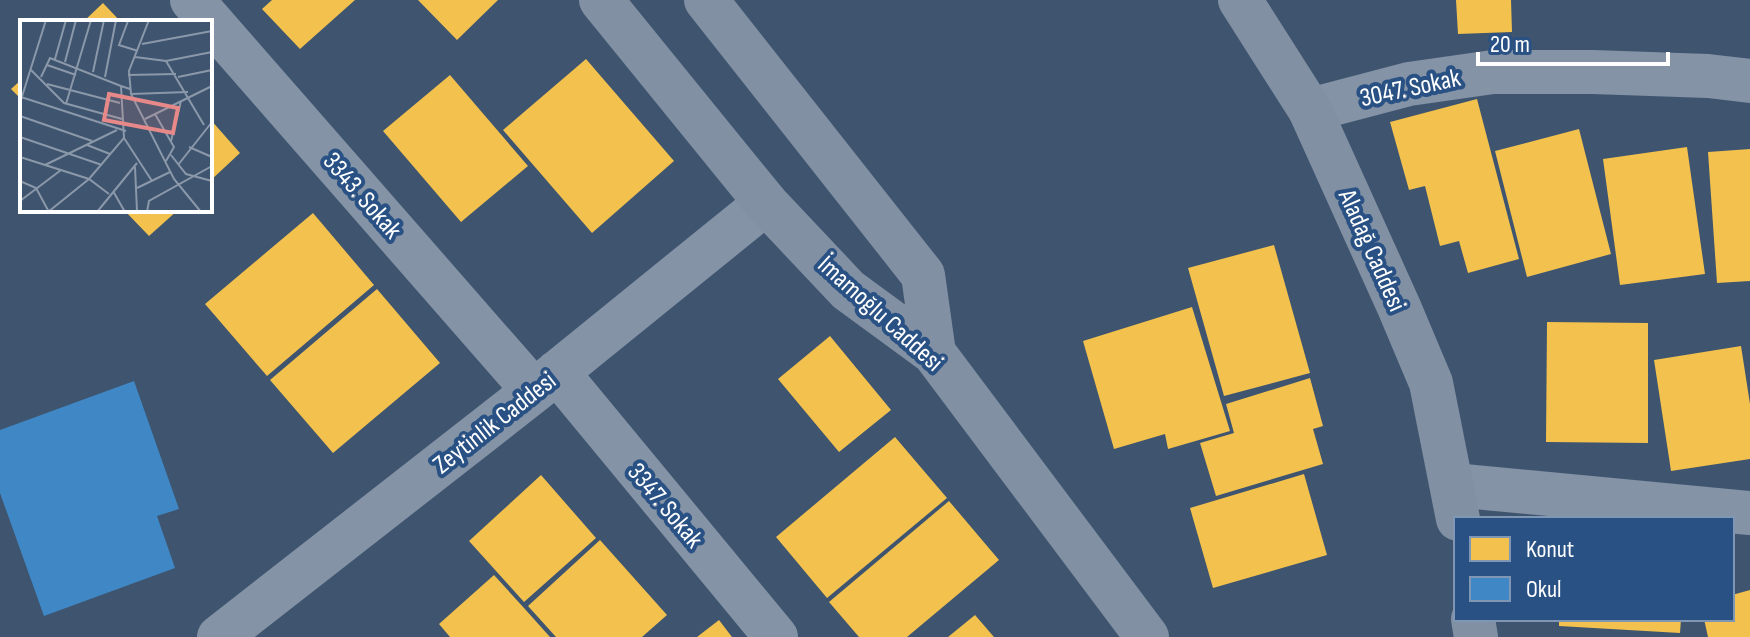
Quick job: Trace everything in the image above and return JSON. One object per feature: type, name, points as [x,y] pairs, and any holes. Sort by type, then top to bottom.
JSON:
[{"type":"main road","name":"İmamoğlu Caddesi","points":[[601,0],[766,203],[848,290],[934,353],[1147,637]]},
{"type":"main road","points":[[706,0],[923,275],[934,353]]},
{"type":"main road","name":"Aladağ Caddesi","points":[[1240,0],[1310,110],[1431,383],[1456,502]]},
{"type":"street","name":"3343. Sokak","points":[[192,0],[211,20]]},
{"type":"street","name":"3343. Sokak","points":[[212,22],[545,381]]},
{"type":"street","name":"3047. Sokak","points":[[1310,110],[1409,84],[1493,72],[1708,76],[1750,81]]},
{"type":"street","name":"Zeytinlik Caddesi","points":[[219,637],[766,203]]},
{"type":"street","name":"3347. Sokak","points":[[545,381],[776,637]]},
{"type":"street","points":[[1456,502],[1750,513]]},
{"type":"building: Konut","points":[[272,0],[355,0],[300,49],[262,9]]},
{"type":"building: Konut","points":[[418,0],[498,0],[457,40]]},
{"type":"building: Konut","points":[[1456,0],[1511,0],[1512,32],[1458,34]]},
{"type":"building: Konut","points":[[103,3],[119,20],[85,20]]},
{"type":"building: Konut","points":[[586,59],[674,161],[592,233],[503,130]]},
{"type":"building: Konut","points":[[450,75],[528,166],[461,222],[383,131]]},
{"type":"building: Konut","points":[[20,81],[20,98],[11,89]]},
{"type":"building: Konut","points":[[1477,99],[1519,259],[1468,273],[1459,241],[1440,246],[1425,186],[1409,190],[1390,122]]},
{"type":"building: Konut","points":[[212,121],[240,153],[212,179]]},
{"type":"building: Konut","points":[[1579,129],[1611,254],[1527,277],[1495,151]]},
{"type":"building: Konut","points":[[1687,147],[1705,274],[1620,285],[1603,159]]},
{"type":"building: Konut","points":[[1750,149],[1750,281],[1717,283],[1708,152]]},
{"type":"building: Konut","points":[[126,212],[176,212],[149,236]]},
{"type":"building: Konut","points":[[313,213],[374,285],[267,376],[205,304]]},
{"type":"building: Konut","points":[[1274,245],[1310,373],[1224,396],[1188,268]]},
{"type":"building: Konut","points":[[377,289],[440,363],[333,453],[270,380]]},
{"type":"building: Konut","points":[[1192,307],[1230,431],[1168,449],[1165,434],[1114,449],[1083,341]]},
{"type":"building: Konut","points":[[1547,322],[1648,323],[1648,443],[1546,442]]},
{"type":"building: Konut","points":[[830,336],[891,410],[839,452],[778,379]]},
{"type":"building: Konut","points":[[1741,346],[1750,404],[1750,459],[1671,471],[1654,360]]},
{"type":"building: Konut","points":[[1310,378],[1323,426],[1313,429],[1323,464],[1216,496],[1200,443],[1234,433],[1226,404]]},
{"type":"building: Konut","points":[[895,437],[947,498],[827,598],[776,537]]},
{"type":"building: Konut","points":[[1304,474],[1327,555],[1213,588],[1190,508]]},
{"type":"building: Konut","points":[[541,475],[596,538],[524,602],[469,541]]},
{"type":"building: Konut","points":[[949,501],[999,560],[907,637],[859,637],[829,602]]},
{"type":"building: Konut","points":[[600,540],[667,615],[642,637],[556,637],[528,606]]},
{"type":"building: Konut","points":[[494,575],[550,637],[450,637],[439,624]]},
{"type":"building: Konut","points":[[1750,590],[1750,637],[1708,637],[1704,621],[1734,621],[1734,594]]},
{"type":"building: Konut","points":[[975,615],[994,637],[948,637]]},
{"type":"building: Konut","points":[[719,620],[732,637],[697,637]]},
{"type":"building: Konut","points":[[1559,621],[1681,621],[1680,633],[1559,626]]},
{"type":"building: Okul","points":[[134,381],[179,509],[157,516],[175,568],[44,616],[0,493],[0,430]]}]
